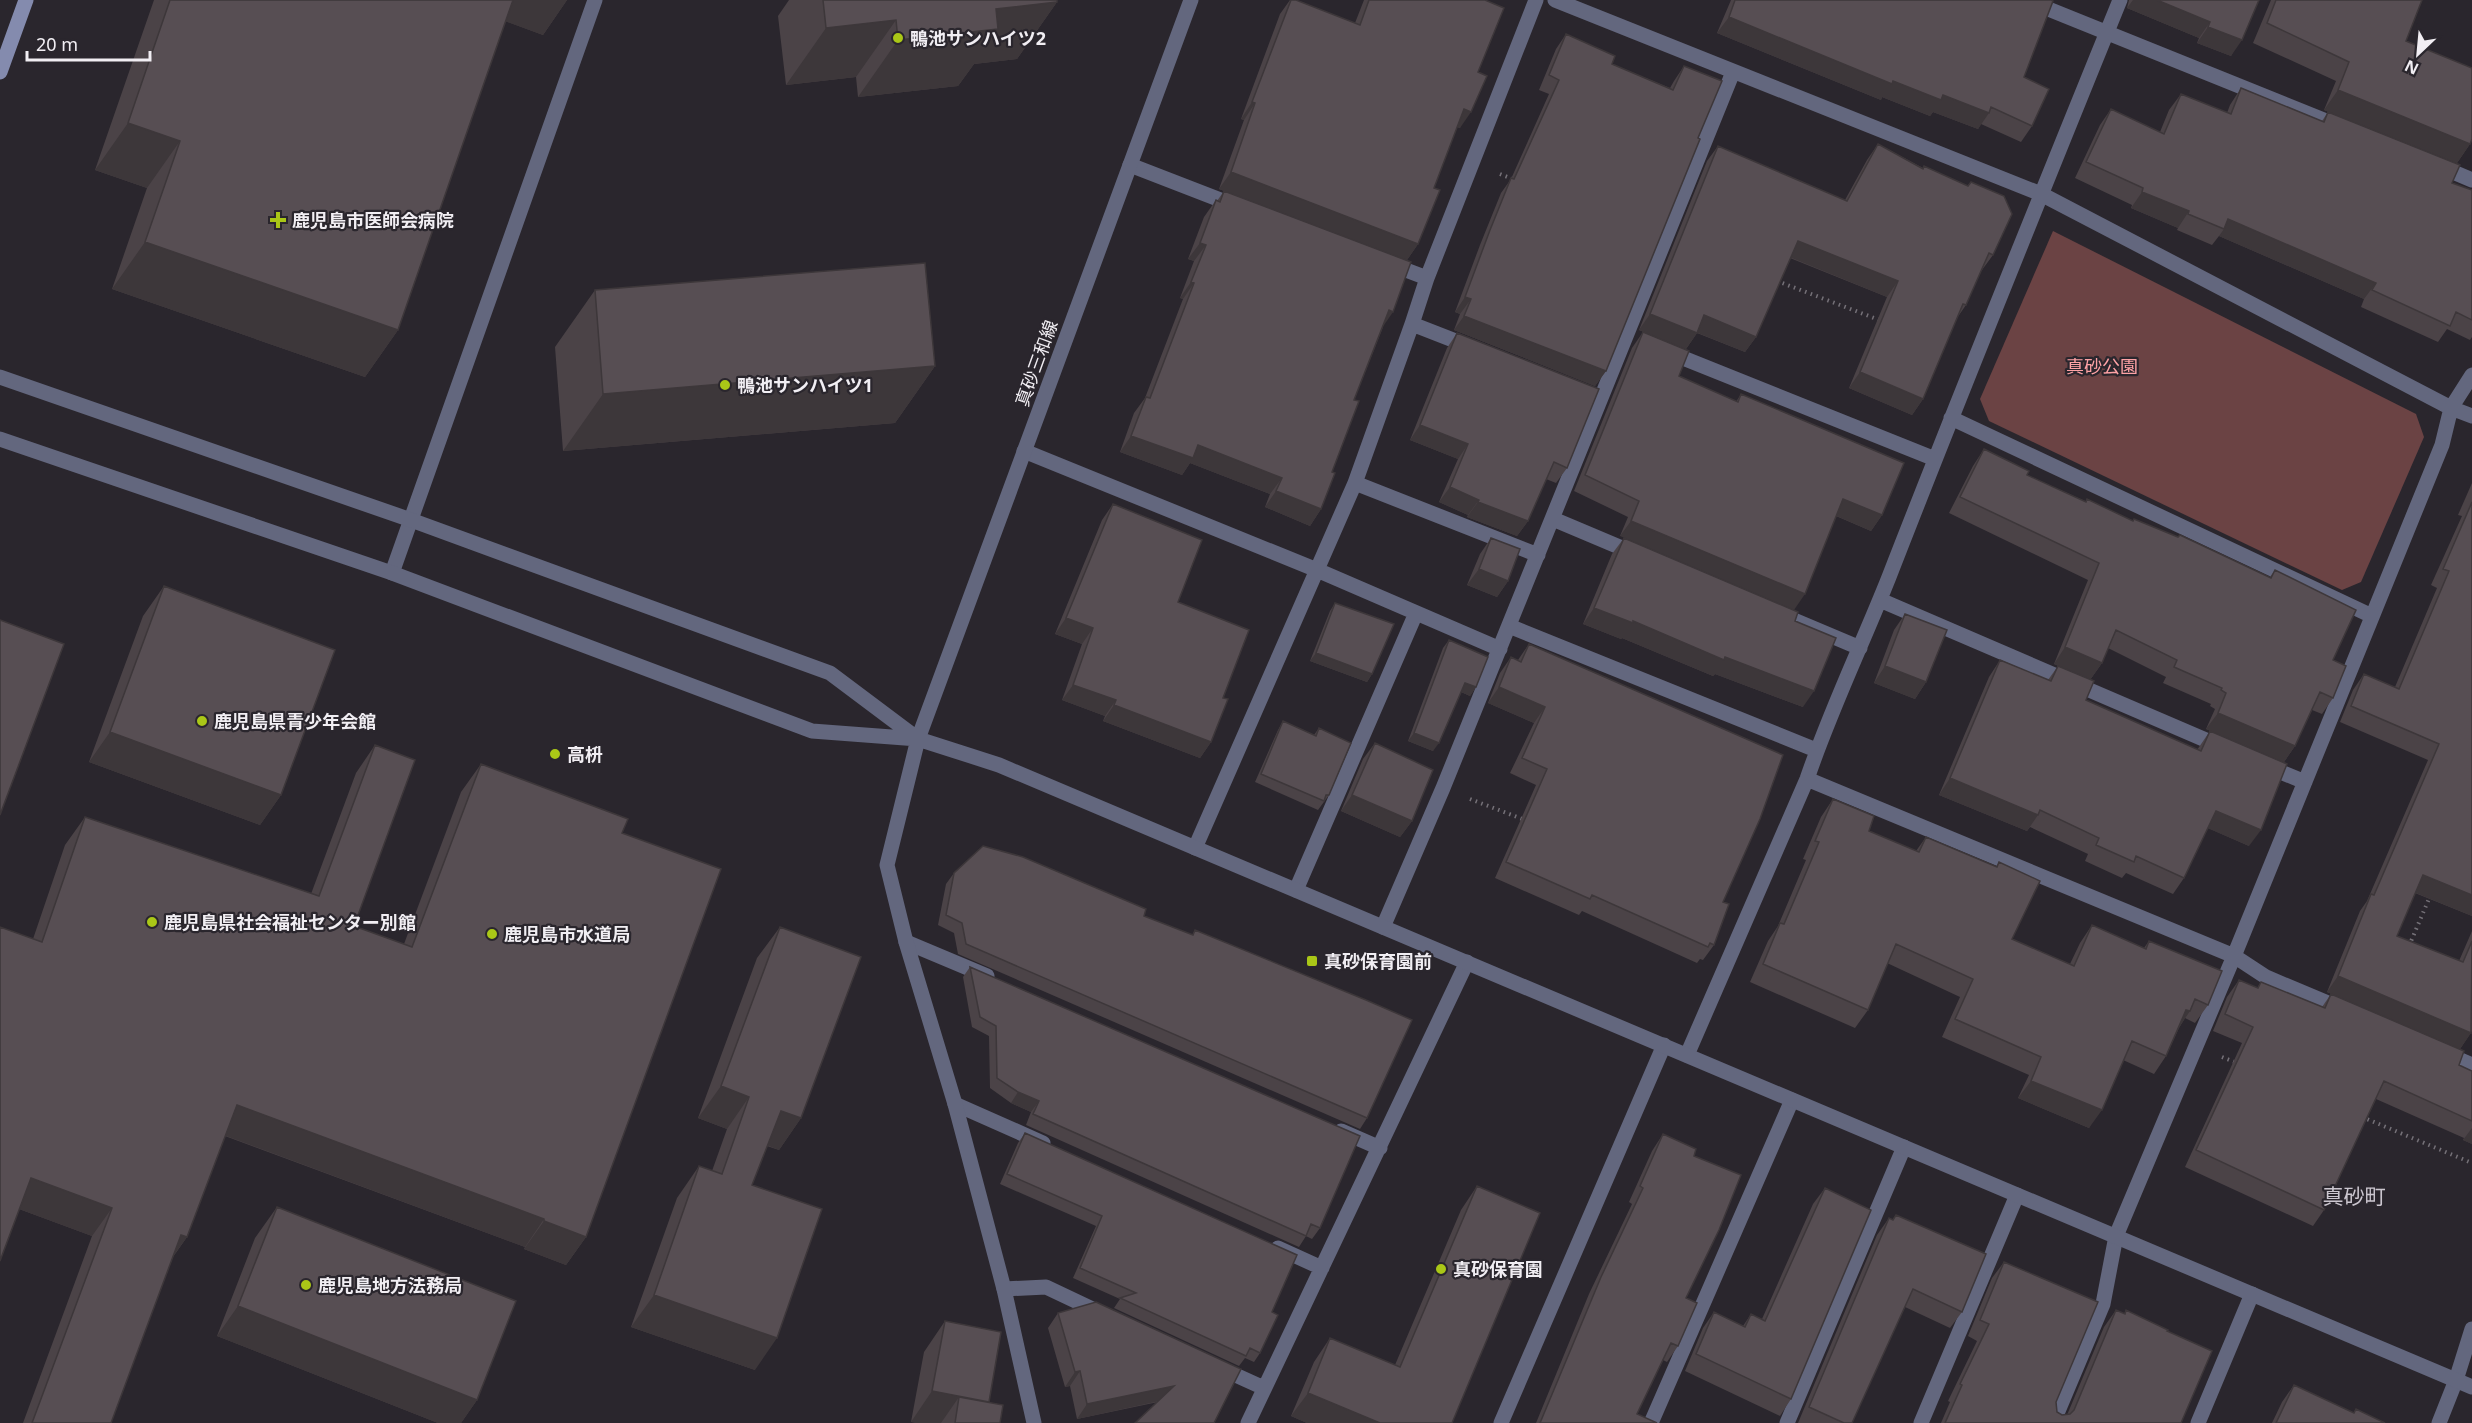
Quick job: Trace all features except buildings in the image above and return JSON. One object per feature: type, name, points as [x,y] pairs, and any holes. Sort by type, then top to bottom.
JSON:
[{"type":"main road","points":[[0,72],[26,0]]},
{"type":"street","points":[[392,573],[596,0]]},
{"type":"street","name":"真砂三和線","points":[[1034,1423],[1004,1289],[955,1104],[906,942],[887,865],[918,739],[1191,0]]},
{"type":"street","points":[[1195,848],[1355,483],[1412,324],[1426,278],[1536,0]]},
{"type":"street","points":[[1555,0],[2041,194],[2451,408],[2472,416]]},
{"type":"street","points":[[2026,0],[2350,130]]},
{"type":"street","points":[[1687,1055],[1807,779],[1816,750],[1880,600],[2120,0]]},
{"type":"street","points":[[1383,927],[1443,788],[1553,519],[1597,397],[1639,340],[1733,72]]},
{"type":"street","points":[[2428,162],[2472,180]]},
{"type":"street","points":[[1130,165],[1250,212]]},
{"type":"street","points":[[1371,257],[1426,278]]},
{"type":"street","points":[[1412,324],[1486,353]]},
{"type":"street","points":[[1639,340],[1935,459]]},
{"type":"street","points":[[2054,1423],[2103,1304],[2116,1236],[2234,956],[2442,445],[2451,408],[2472,375]]},
{"type":"street","points":[[0,377],[411,520],[830,673],[918,739]]},
{"type":"street","points":[[1951,418],[2372,616]]},
{"type":"street","points":[[0,439],[392,573],[812,730],[918,739],[999,765],[2472,1387]]},
{"type":"street","points":[[1024,451],[1317,570],[1500,649]]},
{"type":"street","points":[[1355,483],[1538,555]]},
{"type":"street","points":[[1553,519],[1652,560]]},
{"type":"street","points":[[1880,600],[2305,782]]},
{"type":"street","points":[[1762,606],[1860,648]]},
{"type":"street","points":[[1296,890],[1416,612]]},
{"type":"street","points":[[1509,626],[1816,750]]},
{"type":"street","points":[[1807,779],[2234,956],[2266,977],[2354,1014]]},
{"type":"street","points":[[906,942],[1003,984]]},
{"type":"street","points":[[1248,1423],[1467,962]]},
{"type":"street","points":[[1501,1423],[1664,1045]]},
{"type":"street","points":[[2429,1046],[2472,1065]]},
{"type":"street","points":[[1651,1423],[1792,1100]]},
{"type":"street","points":[[955,1104],[1052,1147]]},
{"type":"street","points":[[1326,1124],[1380,1148]]},
{"type":"street","points":[[1787,1423],[1904,1147]]},
{"type":"street","points":[[1921,1423],[2017,1195]]},
{"type":"street","points":[[1268,1244],[1322,1268]]},
{"type":"street","points":[[1004,1289],[1046,1287],[1118,1320]]},
{"type":"street","points":[[2199,1423],[2252,1294]]},
{"type":"street","points":[[2439,1423],[2472,1329]]},
{"type":"street","points":[[1202,1359],[1264,1388]]},
{"type":"path","points":[[1471,163],[1525,184]]},
{"type":"path","points":[[1766,276],[1887,323]]},
{"type":"path","points":[[1443,788],[1531,823]]},
{"type":"path","points":[[2408,948],[2435,883]]},
{"type":"path","points":[[2196,1046],[2238,1064]]},
{"type":"path","points":[[2355,1113],[2472,1163]]},
{"type":"green space","name":"真砂公園","points":[[2053,231],[2416,414],[2424,437],[2361,582],[2342,590],[1989,421],[1980,399]]},
{"type":"place","name":"鴨池サンハイツ2","points":[[898,38]]},
{"type":"place","name":"鹿児島市医師会病院","points":[[278,220]]},
{"type":"place","name":"鴨池サンハイツ1","points":[[725,385]]},
{"type":"place","name":"鹿児島県青少年会館","points":[[202,721]]},
{"type":"place","name":"高枡","points":[[555,754]]},
{"type":"place","name":"鹿児島県社会福祉センター別館","points":[[152,922]]},
{"type":"place","name":"鹿児島市水道局","points":[[492,934]]},
{"type":"place","name":"真砂保育園前","points":[[1312,961]]},
{"type":"place","name":"真砂保育園","points":[[1441,1269]]},
{"type":"place","name":"鹿児島地方法務局","points":[[306,1285]]},
{"type":"district","name":"真砂町","points":[[2354,1196]]}]
